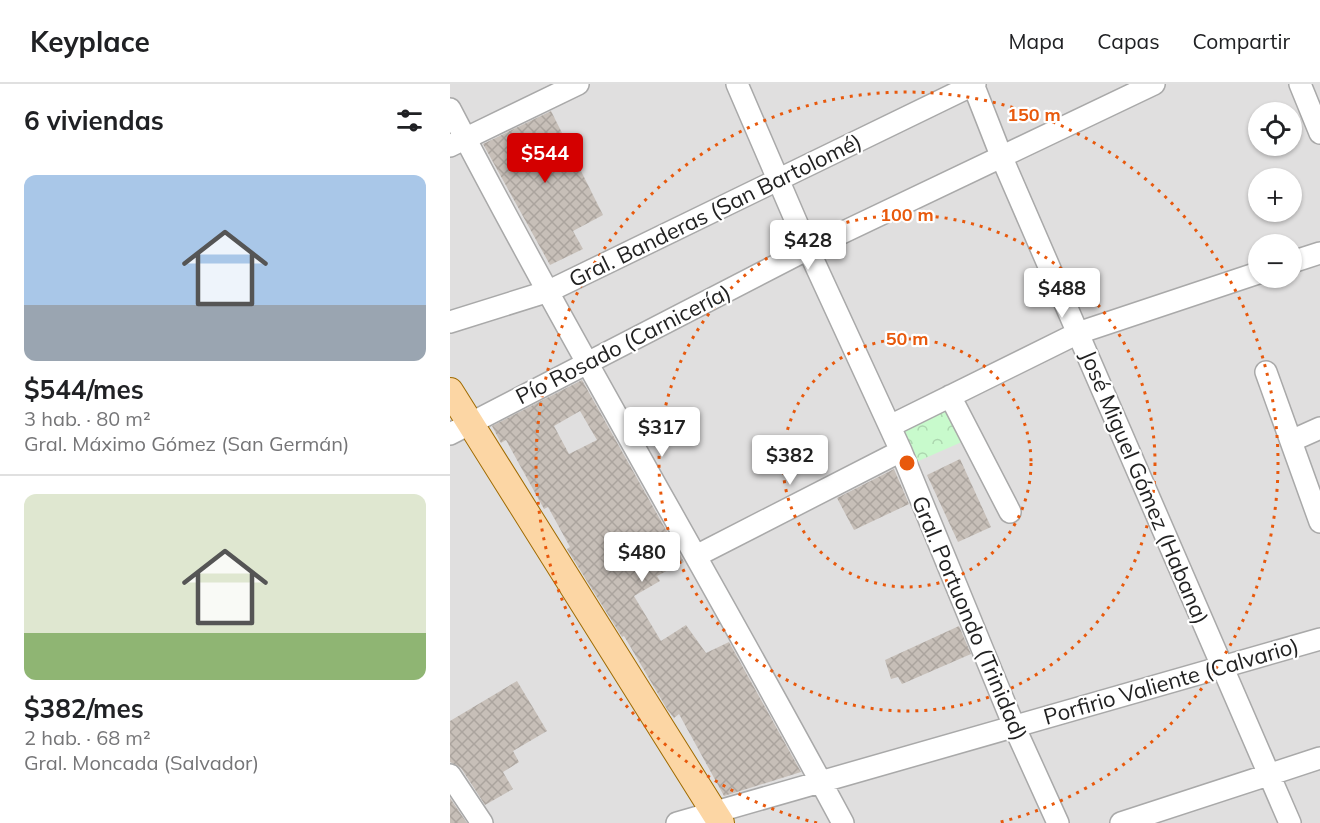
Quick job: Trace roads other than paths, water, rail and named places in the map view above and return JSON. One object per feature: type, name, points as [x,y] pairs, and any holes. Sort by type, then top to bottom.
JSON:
[{"type":"main road","points":[[450,391],[460,429],[718,818]]},
{"type":"street","points":[[458,142],[578,84]]},
{"type":"street","name":"Gral. Portuondo (Trinidad)","points":[[737,84],[808,249],[901,451],[1014,726],[1058,823]]},
{"type":"street","name":"Gral. Banderas (San Bartolomé)","points":[[450,322],[549,291],[974,84]]},
{"type":"street","name":"José Miguel Gómez (Habana)","points":[[974,84],[1002,158],[1290,823]]},
{"type":"street","name":"Pío Rosado (Carnicería)","points":[[460,429],[808,249],[1154,84]]},
{"type":"street","points":[[1300,84],[1320,134]]},
{"type":"street","points":[[450,109],[458,142],[549,291],[586,364],[696,556],[843,823]]},
{"type":"street","points":[[1302,259],[1320,253]]},
{"type":"street","points":[[890,426],[1078,333],[1248,276]]},
{"type":"street","points":[[1266,372],[1320,522]]},
{"type":"street","points":[[950,396],[1010,512]]},
{"type":"street","points":[[1291,441],[1320,428]]},
{"type":"street","points":[[696,556],[901,451]]},
{"type":"street","name":"Porfirio Valiente (Calvario)","points":[[677,823],[718,818],[820,781],[1320,639]]},
{"type":"street","points":[[1121,823],[1320,758]]},
{"type":"street","points":[[450,775],[482,823]]}]
